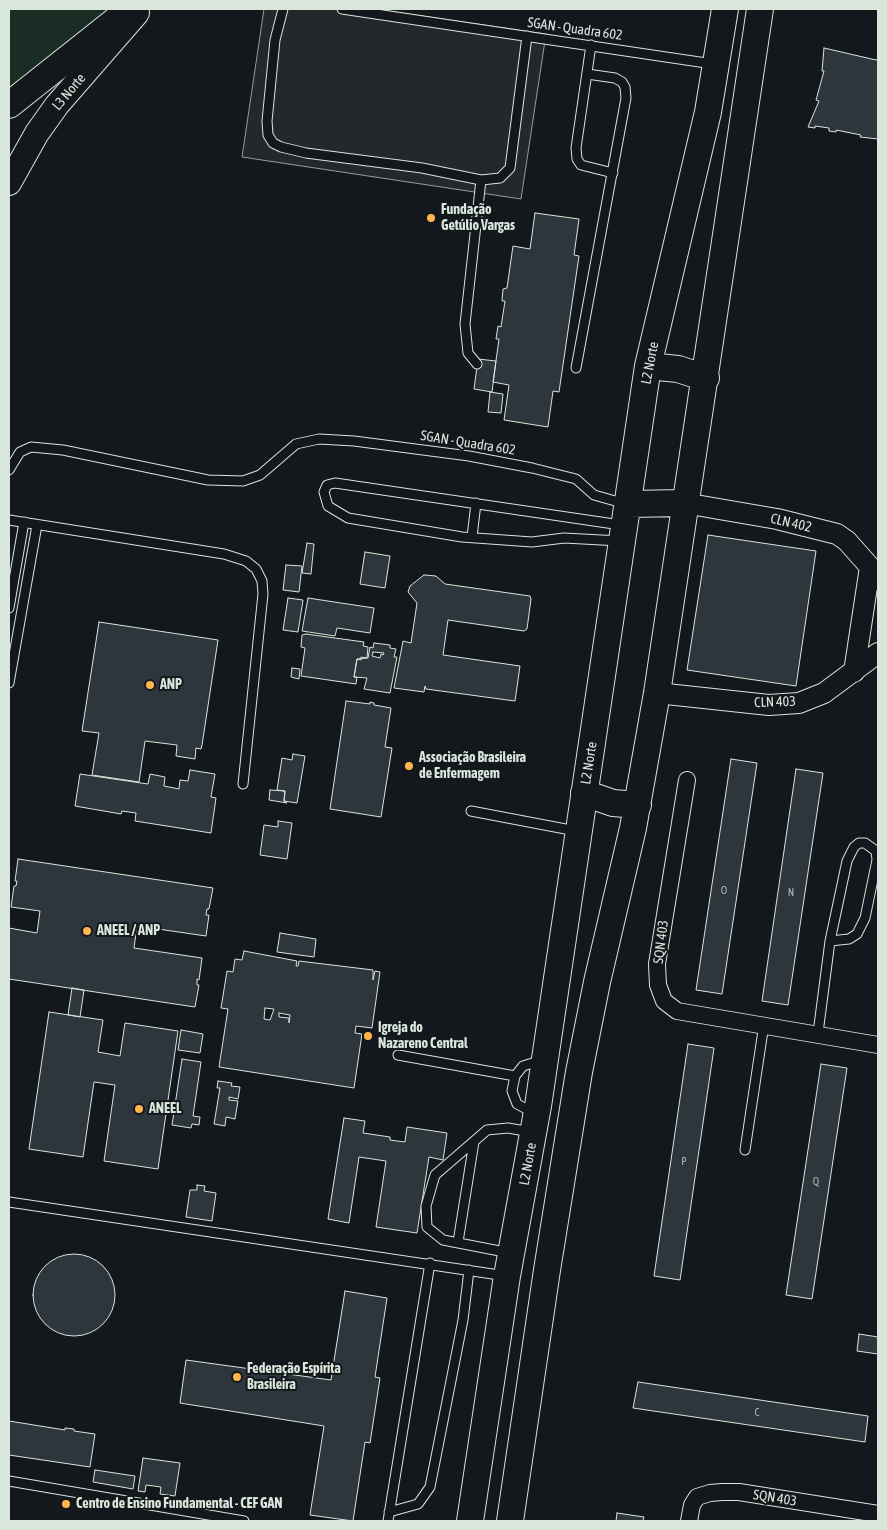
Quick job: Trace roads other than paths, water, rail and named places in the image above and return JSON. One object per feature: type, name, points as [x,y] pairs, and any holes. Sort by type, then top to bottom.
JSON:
[{"type":"main road","name":"L3 Norte","points":[[9,105],[130,9]]},
{"type":"main road","name":"L3 Norte","points":[[9,183],[37,133],[57,105],[141,9]]},
{"type":"main road","name":"L2 Norte","points":[[470,1521],[510,1264],[545,1059],[648,366],[693,178],[725,9]]},
{"type":"main road","points":[[510,1521],[547,1270],[579,1072],[596,982],[638,805],[657,693],[684,504],[706,378],[760,9]]},
{"type":"main road","points":[[648,366],[678,369],[706,378]]},
{"type":"main road","points":[[625,524],[684,504]]},
{"type":"main road","points":[[584,793],[613,803],[638,805]]},
{"type":"street","name":"CLN 402","points":[[684,504],[777,520],[837,534],[847,541],[874,573]]},
{"type":"street","points":[[854,672],[874,573]]},
{"type":"street","name":"CLN 403","points":[[657,693],[768,705],[799,703],[824,693],[878,653]]},
{"type":"street","name":"SQN 403","points":[[687,780],[657,964],[658,985],[664,1001],[677,1011],[818,1033],[878,1045]]},
{"type":"street","name":"SQN 403","points":[[689,1521],[692,1505],[697,1497],[705,1493],[722,1492],[739,1492],[878,1514]]},
{"type":"lane","points":[[283,9],[275,40],[267,121],[268,135],[273,143],[281,147],[306,153],[422,168],[481,180],[500,178],[510,168],[527,36]]},
{"type":"lane","name":"SGAN - Quadra 602","points":[[342,9],[716,64]]},
{"type":"lane","points":[[591,45],[576,148],[577,159],[581,165],[613,173]]},
{"type":"lane","points":[[576,368],[626,98],[626,87],[622,82],[615,78],[587,74]]},
{"type":"lane","points":[[477,364],[468,353],[465,324],[481,180]]},
{"type":"lane","name":"SGAN - Quadra 602","points":[[9,470],[20,452],[31,447],[63,450],[208,480],[242,481],[260,475],[296,444],[319,439],[354,441],[469,456],[576,479],[625,524]]},
{"type":"lane","points":[[335,482],[625,524],[564,538],[532,542],[472,537],[348,518],[328,506],[324,492],[327,485],[335,482]]},
{"type":"lane","points":[[472,537],[476,503]]},
{"type":"lane","points":[[9,520],[224,554],[246,561],[256,569],[262,581],[263,594],[243,784]]},
{"type":"lane","points":[[9,608],[24,522]]},
{"type":"lane","points":[[9,683],[38,525]]},
{"type":"lane","points":[[471,811],[578,831]]},
{"type":"lane","points":[[818,1033],[830,941],[847,861],[850,851],[859,843],[865,844],[876,851],[875,876],[865,918],[857,934],[849,939],[830,941]]},
{"type":"lane","points":[[745,1150],[764,1024]]},
{"type":"lane","points":[[398,1056],[515,1076]]},
{"type":"lane","points":[[535,1123],[517,1104],[512,1091],[515,1076],[523,1066],[545,1059]]},
{"type":"lane","points":[[510,1264],[458,1242],[443,1240],[428,1227],[426,1206],[435,1175],[488,1130],[535,1123]]},
{"type":"lane","points":[[458,1242],[474,1142]]},
{"type":"lane","points":[[9,1202],[469,1270],[510,1264]]},
{"type":"lane","points":[[388,1517],[430,1263]]},
{"type":"lane","points":[[388,1517],[418,1504],[430,1488],[463,1320],[469,1270]]},
{"type":"lane","points":[[9,1481],[244,1521]]},
{"type":"place","name":"Fundação Getúlio Vargas","points":[[431,218]]},
{"type":"place","name":"ANP","points":[[150,685]]},
{"type":"place","name":"Associação Brasileira de Enfermagem","points":[[409,766]]},
{"type":"place","name":"ANEEL / ANP","points":[[87,931]]},
{"type":"place","name":"Igreja do Nazareno Central","points":[[368,1036]]},
{"type":"place","name":"ANEEL","points":[[139,1109]]},
{"type":"place","name":"Federação Espírita Brasileira","points":[[237,1377]]},
{"type":"place","name":"Centro de Ensino Fundamental - CEF GAN","points":[[66,1504]]}]
